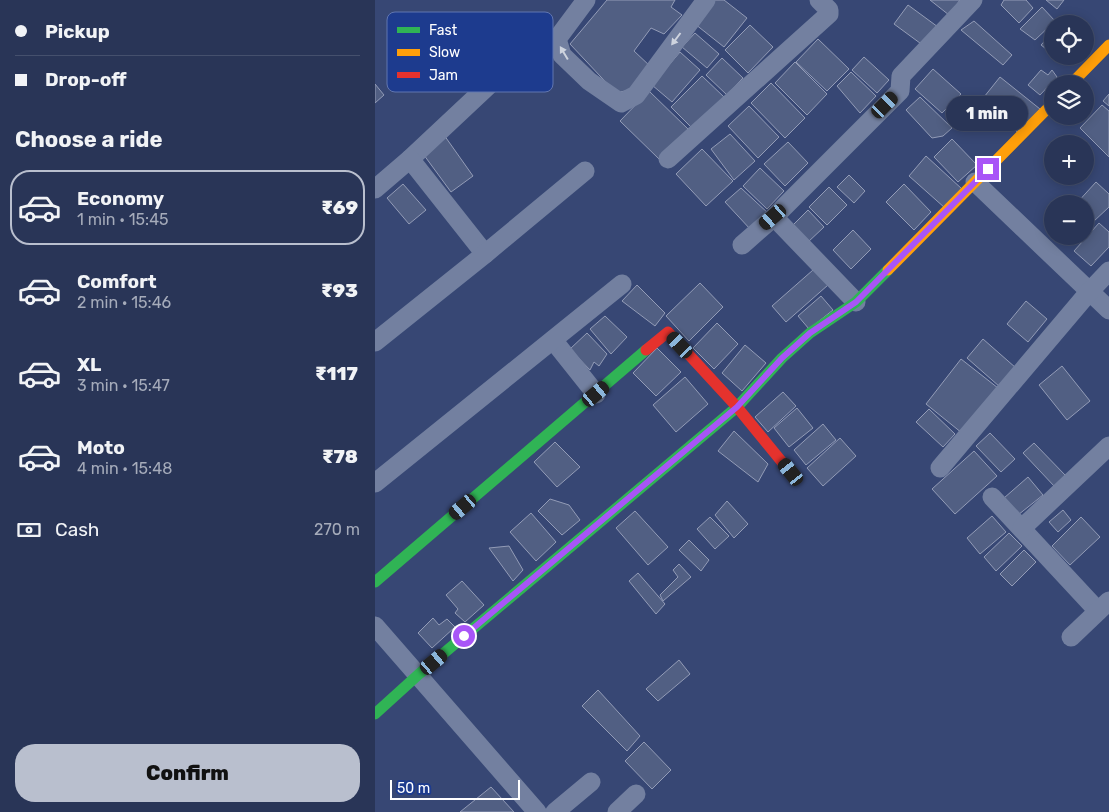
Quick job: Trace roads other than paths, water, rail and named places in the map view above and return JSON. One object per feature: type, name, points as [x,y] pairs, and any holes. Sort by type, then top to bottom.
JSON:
[{"type":"street","points":[[585,0],[557,39],[562,55],[589,81],[621,103],[636,95],[706,0]]},
{"type":"street","points":[[668,160],[829,14],[829,10],[819,0]]},
{"type":"street","points":[[742,245],[773,217],[899,91],[901,76],[973,0]]},
{"type":"street","points":[[1080,75],[1109,45]]},
{"type":"street","points":[[375,189],[482,92]]},
{"type":"street","points":[[375,714],[419,674],[737,407],[782,358],[810,333],[856,302],[1044,112]]},
{"type":"street","points":[[410,159],[485,254]]},
{"type":"street","points":[[375,342],[585,171]]},
{"type":"street","points":[[975,182],[1109,310]]},
{"type":"street","points":[[773,217],[856,302]]},
{"type":"street","points":[[940,468],[1089,292],[1109,271]]},
{"type":"street","points":[[375,483],[622,284]]},
{"type":"street","points":[[375,582],[668,332],[737,407],[791,472]]},
{"type":"street","points":[[553,340],[596,394]]},
{"type":"street","points":[[1022,528],[1109,446]]},
{"type":"street","points":[[992,497],[1104,606],[1071,637]]},
{"type":"street","points":[[375,626],[419,674],[537,812]]},
{"type":"street","points":[[555,812],[591,782]]},
{"type":"street","points":[[617,812],[635,794]]}]
